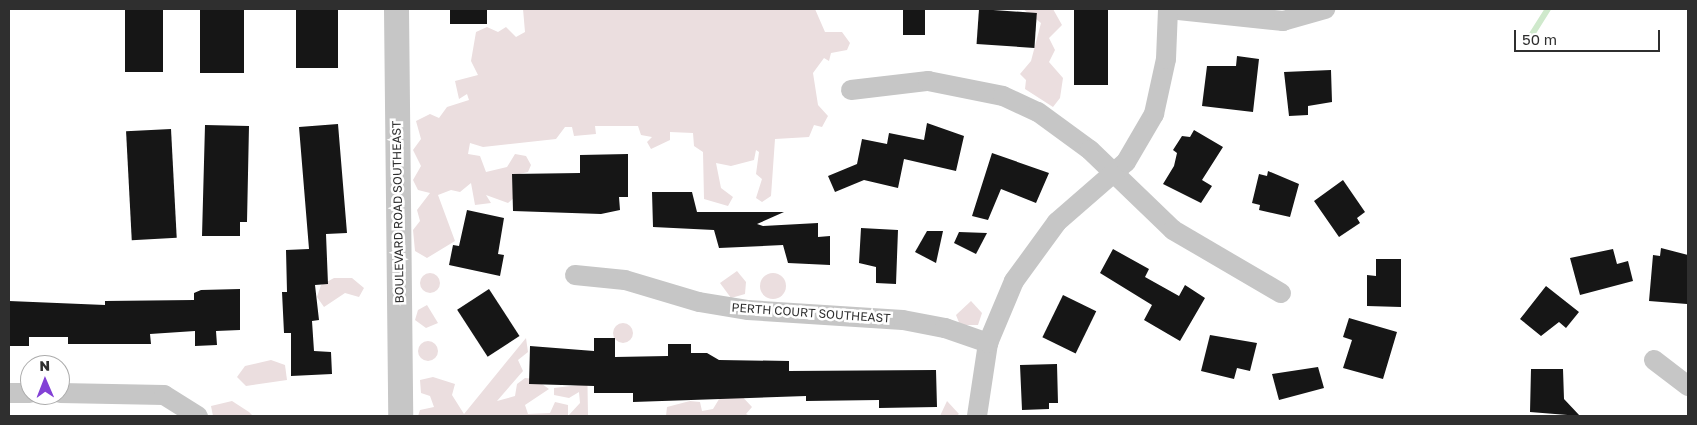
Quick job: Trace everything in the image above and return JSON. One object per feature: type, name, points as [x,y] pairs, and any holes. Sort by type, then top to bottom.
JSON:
[{"type":"street","name":"BOULEVARD ROAD SOUTHEAST","points":[[396,9],[400,416]]},
{"type":"street","points":[[977,416],[988,343],[1000,309],[1031,255],[1079,201],[1114,176],[1142,139],[1154,114],[1166,59],[1168,9],[1283,21],[1325,9]]},
{"type":"street","points":[[851,90],[928,81],[1003,96],[1070,134],[1173,230],[1281,293]]},
{"type":"street","name":"PERTH COURT SOUTHEAST","points":[[575,275],[625,280],[699,302],[748,310],[903,320],[945,328],[988,343]]},
{"type":"street","points":[[1654,360],[1688,386]]},
{"type":"street","points":[[70,393],[164,395],[198,416]]},
{"type":"shaded area","points":[[523,9],[815,9],[825,32],[842,32],[850,43],[847,50],[831,53],[829,61],[824,58],[813,73],[818,105],[828,116],[822,127],[814,125],[809,137],[775,139],[771,196],[762,202],[756,198],[762,179],[756,174],[759,152],[756,150],[754,160],[731,166],[716,163],[721,188],[733,197],[728,206],[704,199],[703,152],[694,146],[693,133],[670,132],[670,140],[651,149],[647,142],[652,137],[641,135],[638,126],[595,126],[596,134],[574,136],[572,127],[565,127],[556,139],[483,147],[470,143],[468,154],[480,156],[486,172],[507,167],[515,154],[526,156],[531,165],[528,172],[515,175],[515,197],[508,203],[486,195],[491,203],[475,205],[471,183],[460,192],[451,190],[438,195],[455,241],[427,258],[415,251],[413,230],[420,221],[417,210],[430,193],[418,190],[413,180],[421,166],[413,150],[421,139],[416,121],[430,114],[439,118],[447,107],[469,100],[467,94],[459,99],[455,81],[478,75],[471,61],[476,32],[487,27],[498,32],[506,27],[516,37],[525,32]]},
{"type":"shaded area","points":[[1023,9],[1053,9],[1062,25],[1049,38],[1055,50],[1049,62],[1063,78],[1060,98],[1053,107],[1025,89],[1026,80],[1020,74],[1031,61],[1041,23]]},
{"type":"shaded area","points":[[737,271],[746,282],[745,294],[731,298],[720,283]]},
{"type":"shaded area","points":[[430,273],[437,276],[440,283],[437,290],[430,293],[423,290],[420,283],[423,276]]},
{"type":"shaded area","points":[[773,273],[782,277],[786,286],[782,295],[773,299],[764,295],[760,286],[764,277]]},
{"type":"shaded area","points":[[334,278],[352,278],[364,288],[359,297],[345,293],[324,307],[317,297],[321,285]]},
{"type":"shaded area","points":[[971,301],[982,313],[978,325],[960,325],[956,315]]},
{"type":"shaded area","points":[[427,305],[438,323],[426,328],[415,320],[418,310]]},
{"type":"shaded area","points":[[619,323],[627,323],[633,329],[633,337],[627,343],[619,343],[613,337],[613,329]]},
{"type":"shaded area","points":[[526,338],[528,352],[518,360],[523,371],[497,401],[515,396],[517,384],[525,378],[535,379],[549,389],[525,405],[528,414],[550,413],[555,402],[568,405],[568,416],[418,416],[420,410],[434,407],[430,396],[421,393],[420,380],[433,377],[455,384],[452,395],[464,414]]},
{"type":"shaded area","points":[[428,341],[435,344],[438,351],[435,358],[428,361],[421,358],[418,351],[421,344]]},
{"type":"shaded area","points":[[587,355],[588,416],[568,416],[580,403],[579,392],[569,398],[554,395],[554,388],[579,385]]},
{"type":"shaded area","points":[[271,360],[285,365],[287,380],[246,386],[237,377],[245,366]]},
{"type":"shaded area","points":[[724,391],[738,392],[752,407],[746,414],[750,416],[666,416],[667,407],[690,401],[700,402],[702,411],[713,409]]},
{"type":"shaded area","points":[[232,401],[253,416],[213,416],[211,406]]},
{"type":"shaded area","points":[[947,401],[959,414],[956,416],[940,416]]},
{"type":"building","points":[[125,9],[163,9],[163,72],[125,72]]},
{"type":"building","points":[[200,9],[244,9],[244,73],[200,73]]},
{"type":"building","points":[[296,9],[338,9],[338,68],[296,68]]},
{"type":"building","points":[[450,9],[487,9],[487,24],[450,24]]},
{"type":"building","points":[[903,9],[925,9],[925,35],[903,35]]},
{"type":"building","points":[[979,9],[1037,13],[1034,48],[977,44]]},
{"type":"building","points":[[1074,9],[1108,9],[1108,85],[1074,85]]},
{"type":"building","points":[[1237,56],[1259,59],[1253,112],[1202,106],[1207,66],[1236,66]]},
{"type":"building","points":[[1331,70],[1332,102],[1308,106],[1308,115],[1289,116],[1284,72]]},
{"type":"building","points":[[927,123],[964,136],[956,171],[904,159],[898,188],[864,180],[835,192],[828,176],[857,164],[862,139],[887,144],[889,133],[924,140]]},
{"type":"building","points":[[338,124],[347,233],[326,234],[328,284],[315,285],[319,320],[312,321],[314,351],[331,352],[332,374],[291,376],[291,333],[284,333],[282,292],[287,292],[286,250],[309,249],[299,127]]},
{"type":"building","points":[[205,125],[249,126],[247,222],[240,222],[240,236],[202,236]]},
{"type":"building","points":[[171,129],[177,238],[132,240],[126,131]]},
{"type":"building","points":[[1194,130],[1223,147],[1202,180],[1212,186],[1201,203],[1163,184],[1174,166],[1177,153],[1173,150],[1182,136],[1190,137]]},
{"type":"building","points":[[992,153],[1049,173],[1036,203],[1001,189],[988,220],[972,216]]},
{"type":"building","points":[[628,154],[628,197],[619,197],[620,210],[601,214],[513,211],[512,174],[580,173],[580,155]]},
{"type":"building","points":[[1268,171],[1299,184],[1290,217],[1259,210],[1260,205],[1252,203],[1259,174],[1267,176]]},
{"type":"building","points":[[1343,180],[1365,212],[1357,218],[1360,223],[1339,237],[1314,201]]},
{"type":"building","points":[[652,192],[692,192],[697,212],[784,212],[757,224],[763,226],[818,223],[818,237],[830,236],[830,265],[788,263],[783,245],[719,248],[714,230],[653,227]]},
{"type":"building","points":[[467,210],[504,218],[498,254],[504,255],[500,276],[449,265],[453,245],[459,246]]},
{"type":"building","points":[[861,228],[898,230],[896,284],[876,283],[876,267],[859,263]]},
{"type":"building","points":[[927,231],[943,231],[936,263],[915,252]]},
{"type":"building","points":[[959,232],[987,233],[976,254],[954,243]]},
{"type":"building","points":[[1661,248],[1688,255],[1687,304],[1649,301],[1653,255],[1660,256]]},
{"type":"building","points":[[1113,249],[1149,269],[1145,277],[1179,296],[1185,285],[1205,298],[1180,341],[1144,320],[1152,305],[1100,273]]},
{"type":"building","points":[[1613,249],[1617,264],[1628,261],[1633,281],[1580,295],[1570,258]]},
{"type":"building","points":[[1376,259],[1401,259],[1401,307],[1367,306],[1367,275],[1376,276]]},
{"type":"building","points":[[1546,286],[1579,312],[1566,328],[1559,322],[1541,336],[1520,319]]},
{"type":"building","points":[[240,289],[240,330],[216,331],[217,345],[195,346],[195,331],[150,334],[151,344],[68,344],[68,337],[29,337],[29,346],[9,346],[9,301],[105,305],[105,301],[194,300],[194,293],[201,290]]},
{"type":"building","points":[[489,289],[519,336],[488,357],[457,310]]},
{"type":"building","points":[[1063,295],[1096,311],[1076,353],[1042,337]]},
{"type":"building","points":[[1349,318],[1397,332],[1383,379],[1343,368],[1352,340],[1343,337]]},
{"type":"building","points":[[1210,335],[1257,343],[1250,371],[1237,368],[1234,379],[1201,371]]},
{"type":"building","points":[[594,338],[615,338],[615,357],[668,356],[668,344],[691,344],[691,353],[707,353],[719,360],[789,361],[789,371],[936,370],[937,407],[879,408],[879,400],[806,401],[806,396],[633,402],[633,393],[594,393],[594,386],[529,384],[530,346],[594,351]]},
{"type":"building","points":[[1057,364],[1058,403],[1049,403],[1049,409],[1022,410],[1020,365]]},
{"type":"building","points":[[1318,367],[1324,388],[1279,400],[1272,374]]},
{"type":"building","points":[[1531,369],[1563,369],[1564,399],[1580,416],[1530,412]]},
{"type":"waterway","points":[[1526,44],[1548,9]]}]
